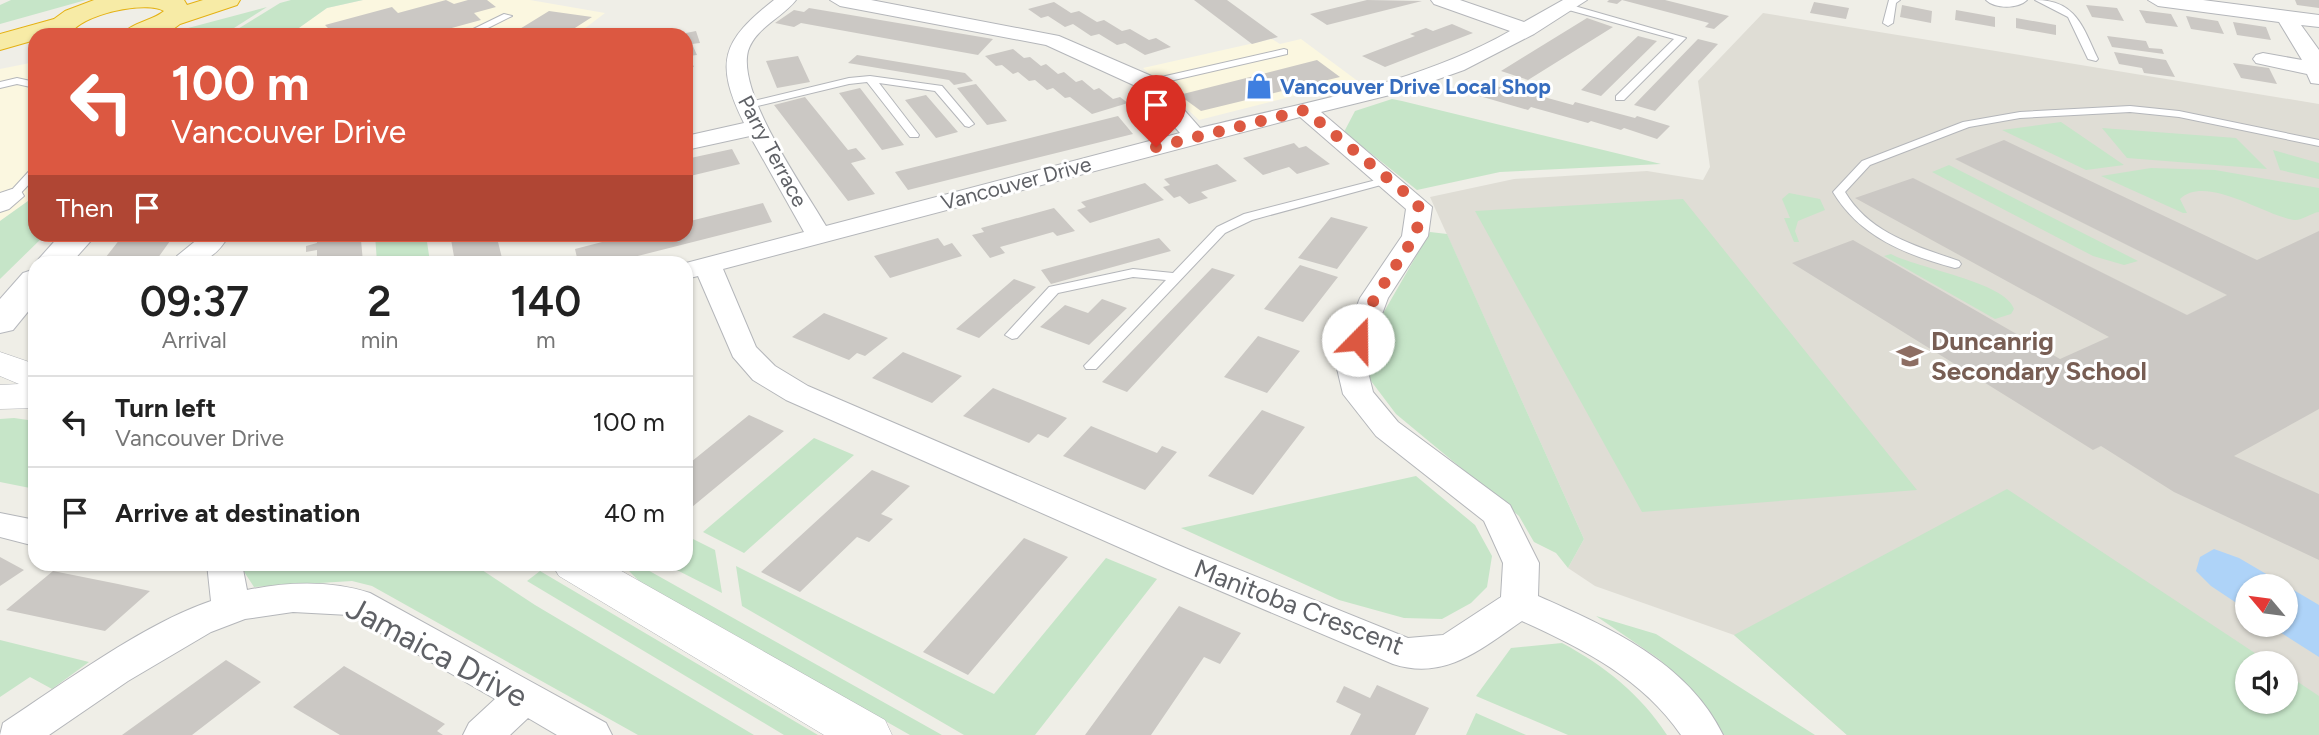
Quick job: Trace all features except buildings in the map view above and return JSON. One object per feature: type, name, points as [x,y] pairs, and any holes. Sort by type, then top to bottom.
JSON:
[{"type":"highway","points":[[62,28],[94,6],[147,0]]},
{"type":"highway","points":[[147,28],[162,19],[228,0]]},
{"type":"highway","points":[[0,42],[28,36]]},
{"type":"highway","points":[[0,55],[28,50]]},
{"type":"main road","points":[[59,256],[73,242]]},
{"type":"street","name":"Parry Terrace","points":[[786,0],[752,29],[737,52],[735,72],[745,106],[819,235]]},
{"type":"street","points":[[840,0],[1052,40],[1148,83],[1195,136]]},
{"type":"street","points":[[1441,0],[1527,30]]},
{"type":"street","points":[[1996,0],[2017,0]]},
{"type":"street","points":[[2164,0],[2319,21]]},
{"type":"street","name":"Vancouver Drive","points":[[696,268],[1195,136],[1394,87],[1457,66],[1572,4]]},
{"type":"street","points":[[2286,17],[2310,52],[2317,74]]},
{"type":"street","points":[[2263,59],[2317,74]]},
{"type":"street","points":[[1305,110],[1419,207],[1415,236],[1374,299],[1350,360],[1358,394],[1387,429],[1498,514],[1521,563],[1519,604],[1596,638],[1629,658],[1689,711],[1703,735]]},
{"type":"street","points":[[693,141],[758,127]]},
{"type":"street","points":[[194,256],[213,242]]},
{"type":"street","name":"Manitoba Crescent","points":[[696,268],[743,351],[764,373],[797,393],[1178,559],[1406,653],[1450,650],[1519,604]]},
{"type":"street","points":[[0,363],[28,374]]},
{"type":"street","points":[[0,397],[28,396]]},
{"type":"street","points":[[0,525],[28,531]]},
{"type":"street","points":[[227,571],[230,608]]},
{"type":"street","points":[[586,571],[867,735]]},
{"type":"street","name":"Jamaica Drive","points":[[17,735],[118,667],[182,629],[230,608],[292,598],[328,597],[357,603],[592,735]]},
{"type":"street","points":[[482,735],[523,698]]},
{"type":"lane","points":[[1888,23],[1892,2],[1895,0]]},
{"type":"lane","points":[[2040,0],[2072,15],[2093,59]]},
{"type":"lane","points":[[1572,4],[1681,38],[1620,99]]},
{"type":"lane","points":[[482,28],[507,16]]},
{"type":"lane","points":[[1148,83],[1284,52]]},
{"type":"lane","points":[[745,106],[849,80],[870,79],[938,88],[969,124]]},
{"type":"lane","points":[[870,79],[914,135]]},
{"type":"lane","points":[[0,85],[17,81],[28,83]]},
{"type":"lane","points":[[1955,264],[1883,237],[1845,205],[1839,192],[1866,163],[1967,124],[2020,116],[2130,109],[2154,111],[2250,127],[2319,143]]},
{"type":"lane","points":[[6,200],[28,178]]},
{"type":"lane","points":[[1091,366],[1221,230],[1248,217],[1388,180]]},
{"type":"lane","points":[[1012,335],[1054,290],[1133,273],[1178,277]]},
{"type":"shaded area","points":[[363,0],[530,0],[605,13],[585,28],[299,28],[327,8]]},
{"type":"shaded area","name":"Duncanrig Secondary School","points":[[1763,13],[2319,104],[2319,735],[1847,735],[1734,635],[1595,586],[1568,568],[1584,539],[1430,197],[1514,179],[1647,171],[1703,180],[1710,167],[1698,81]]},
{"type":"shaded area","points":[[1272,39],[1280,44],[1301,39],[1359,82],[1338,89],[1333,86],[1199,120],[1143,68]]},
{"type":"shaded area","points":[[28,63],[28,201],[0,221],[0,69]]},
{"type":"green space","points":[[11,0],[86,0],[0,24],[0,5]]},
{"type":"green space","points":[[291,0],[363,0],[327,8],[299,28],[239,28],[280,3]]},
{"type":"green space","points":[[267,7],[234,28],[188,28]]},
{"type":"green space","points":[[1392,99],[1661,164],[1500,172],[1417,190],[1344,132],[1355,111]]},
{"type":"green space","points":[[2061,122],[2124,165],[2086,170],[2002,130]]},
{"type":"green space","points":[[2102,128],[2236,138],[2267,169],[2127,158]]},
{"type":"green space","points":[[2273,150],[2319,163],[2319,179],[2280,170]]},
{"type":"green space","points":[[1949,165],[2138,261],[2124,265],[2093,256],[1932,172]]},
{"type":"green space","points":[[2151,168],[2215,170],[2319,188],[2319,212],[2294,220],[2205,191],[2191,193],[2180,199],[2187,213],[2183,213],[2101,176]]},
{"type":"green space","points":[[1789,193],[1820,199],[1825,210],[1798,221],[1795,231],[1799,242],[1794,242],[1784,218],[1790,218],[1782,199]]},
{"type":"green space","points":[[1683,199],[1917,490],[1642,512],[1475,211]]},
{"type":"green space","points":[[28,201],[28,242],[38,242],[0,279],[0,221]]},
{"type":"green space","points":[[1430,232],[1447,234],[1584,539],[1568,568],[1556,553],[1534,542],[1519,516],[1396,414],[1368,377],[1366,343]]},
{"type":"green space","points":[[376,242],[427,242],[429,256],[377,256]]},
{"type":"green space","points":[[1891,254],[1978,283],[2007,299],[2014,309],[2011,314],[1995,319],[1884,256]]},
{"type":"green space","points":[[0,419],[28,420],[28,488],[0,482]]},
{"type":"green space","points":[[814,438],[854,455],[744,553],[703,532]]},
{"type":"green space","points":[[1416,476],[1475,525],[1492,556],[1487,587],[1471,603],[1442,619],[1404,618],[1339,600],[1181,528]]},
{"type":"green space","points":[[2007,489],[2252,651],[2235,651],[2235,714],[2298,714],[2298,682],[2319,696],[2319,735],[1847,735],[1734,635]]},
{"type":"green space","points":[[693,539],[715,550],[722,593],[679,571],[693,571]]},
{"type":"green space","points":[[1106,558],[1157,579],[1035,735],[964,735],[742,606],[736,566],[994,694]]},
{"type":"green space","points":[[244,571],[484,571],[535,605],[754,735],[638,735],[372,586],[352,581],[254,587]]},
{"type":"green space","points":[[540,571],[818,735],[784,735],[527,581]]},
{"type":"green space","points":[[629,571],[649,571],[942,735],[910,735],[641,583]]},
{"type":"green space","points":[[1596,616],[1656,634],[1815,735],[1724,735],[1701,702],[1659,659]]},
{"type":"green space","points":[[0,640],[89,662],[52,689],[30,677],[0,697]]},
{"type":"green space","points":[[1562,643],[1593,661],[1620,682],[1645,707],[1667,735],[1568,735],[1476,696],[1511,648]]},
{"type":"green space","points":[[1476,713],[1526,735],[1466,735]]},
{"type":"water","points":[[2214,549],[2239,558],[2266,574],[2235,574],[2235,602],[2211,586],[2196,571],[2200,557]]},
{"type":"water","points":[[2298,593],[2319,605],[2319,657],[2288,637],[2298,637]]},
{"type":"place","name":"Vancouver Drive Local Shop","points":[[1259,86]]},
{"type":"place","name":"Duncanrig Secondary School","points":[[1910,356]]},
{"type":"route","points":[[1156,147],[1305,110],[1409,196],[1419,207],[1415,236],[1374,299],[1358,340]]}]
